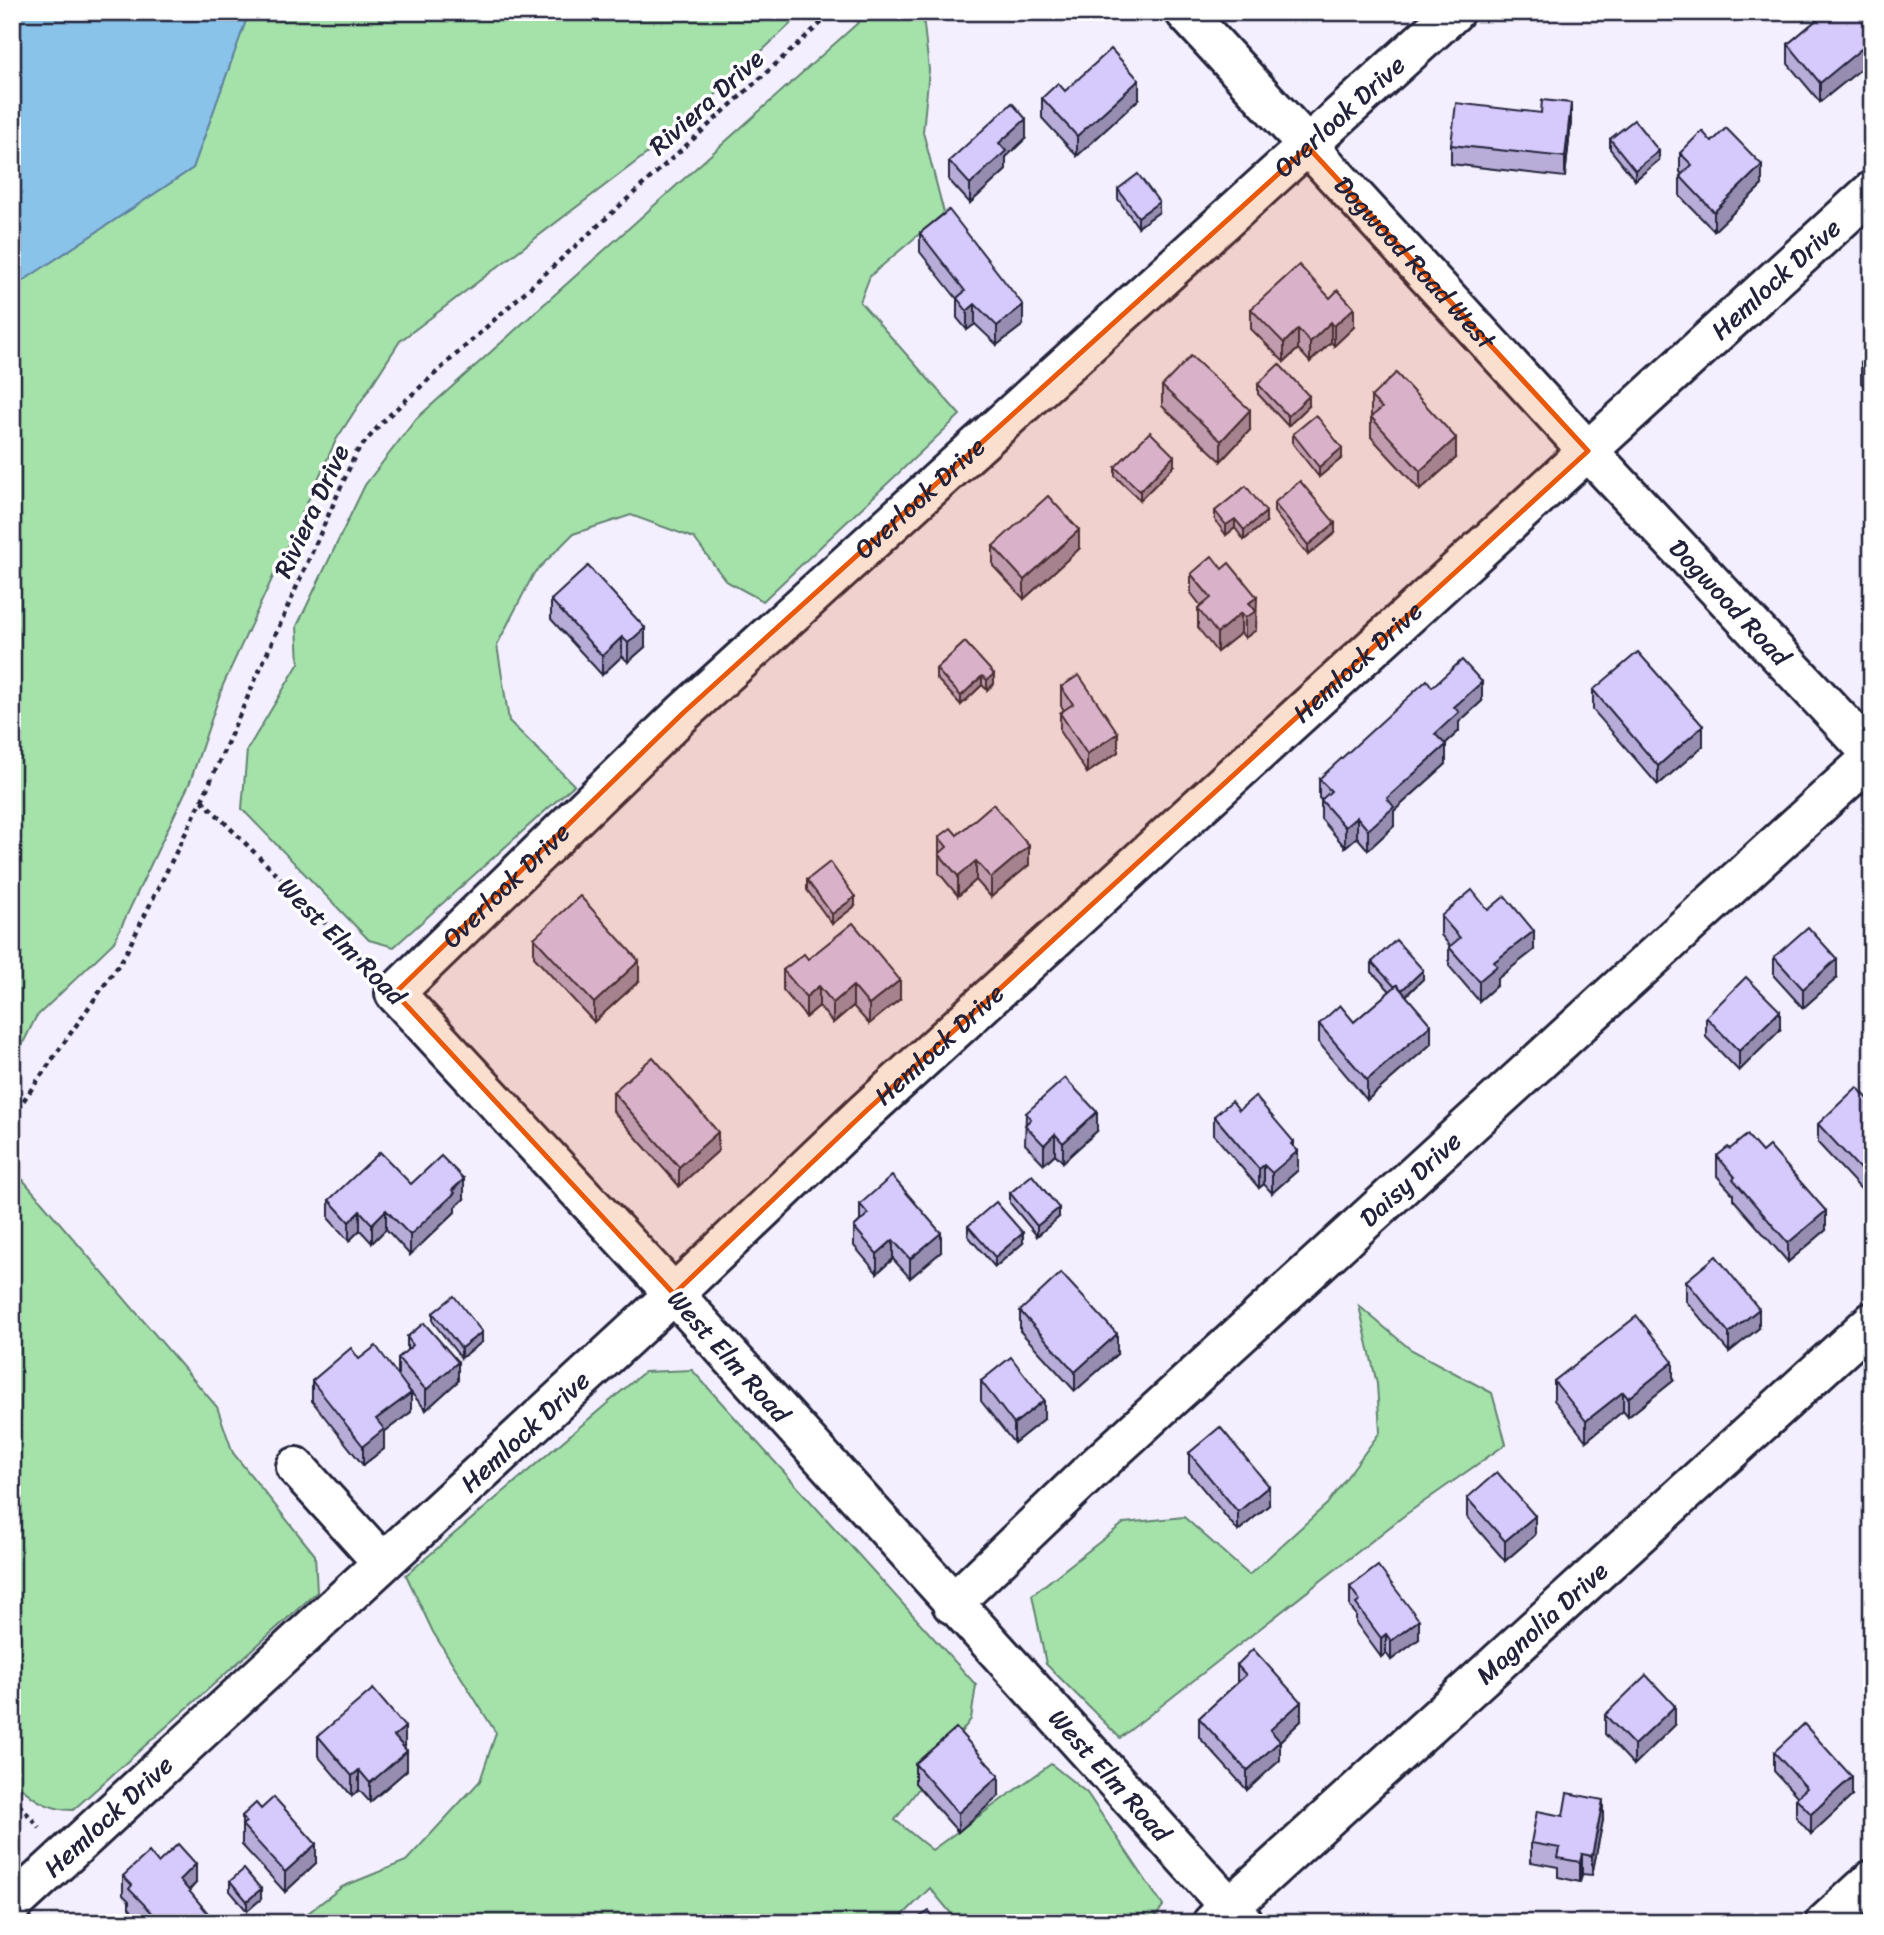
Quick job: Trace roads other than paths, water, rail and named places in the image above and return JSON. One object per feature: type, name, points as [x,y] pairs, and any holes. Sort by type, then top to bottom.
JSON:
[{"type":"street","name":"Dogwood Road West","points":[[1185,12],[1588,452]]},
{"type":"street","name":"Overlook Drive","points":[[395,993],[683,713],[1454,12]]},
{"type":"street","name":"Hemlock Drive","points":[[12,1905],[674,1294],[865,1112],[1872,191]]},
{"type":"street","name":"Dogwood Road","points":[[1588,452],[1872,756]]},
{"type":"street","name":"Daisy Drive","points":[[952,1604],[1091,1470],[1872,756]]},
{"type":"street","name":"West Elm Road","points":[[395,993],[674,1294],[1228,1917]]},
{"type":"street","name":"Magnolia Drive","points":[[1228,1917],[1872,1322]]},
{"type":"street","points":[[296,1467],[382,1562]]},
{"type":"street","points":[[1825,1923],[1872,1880]]},
{"type":"water","points":[[12,12],[249,12],[193,168],[12,288]]}]
